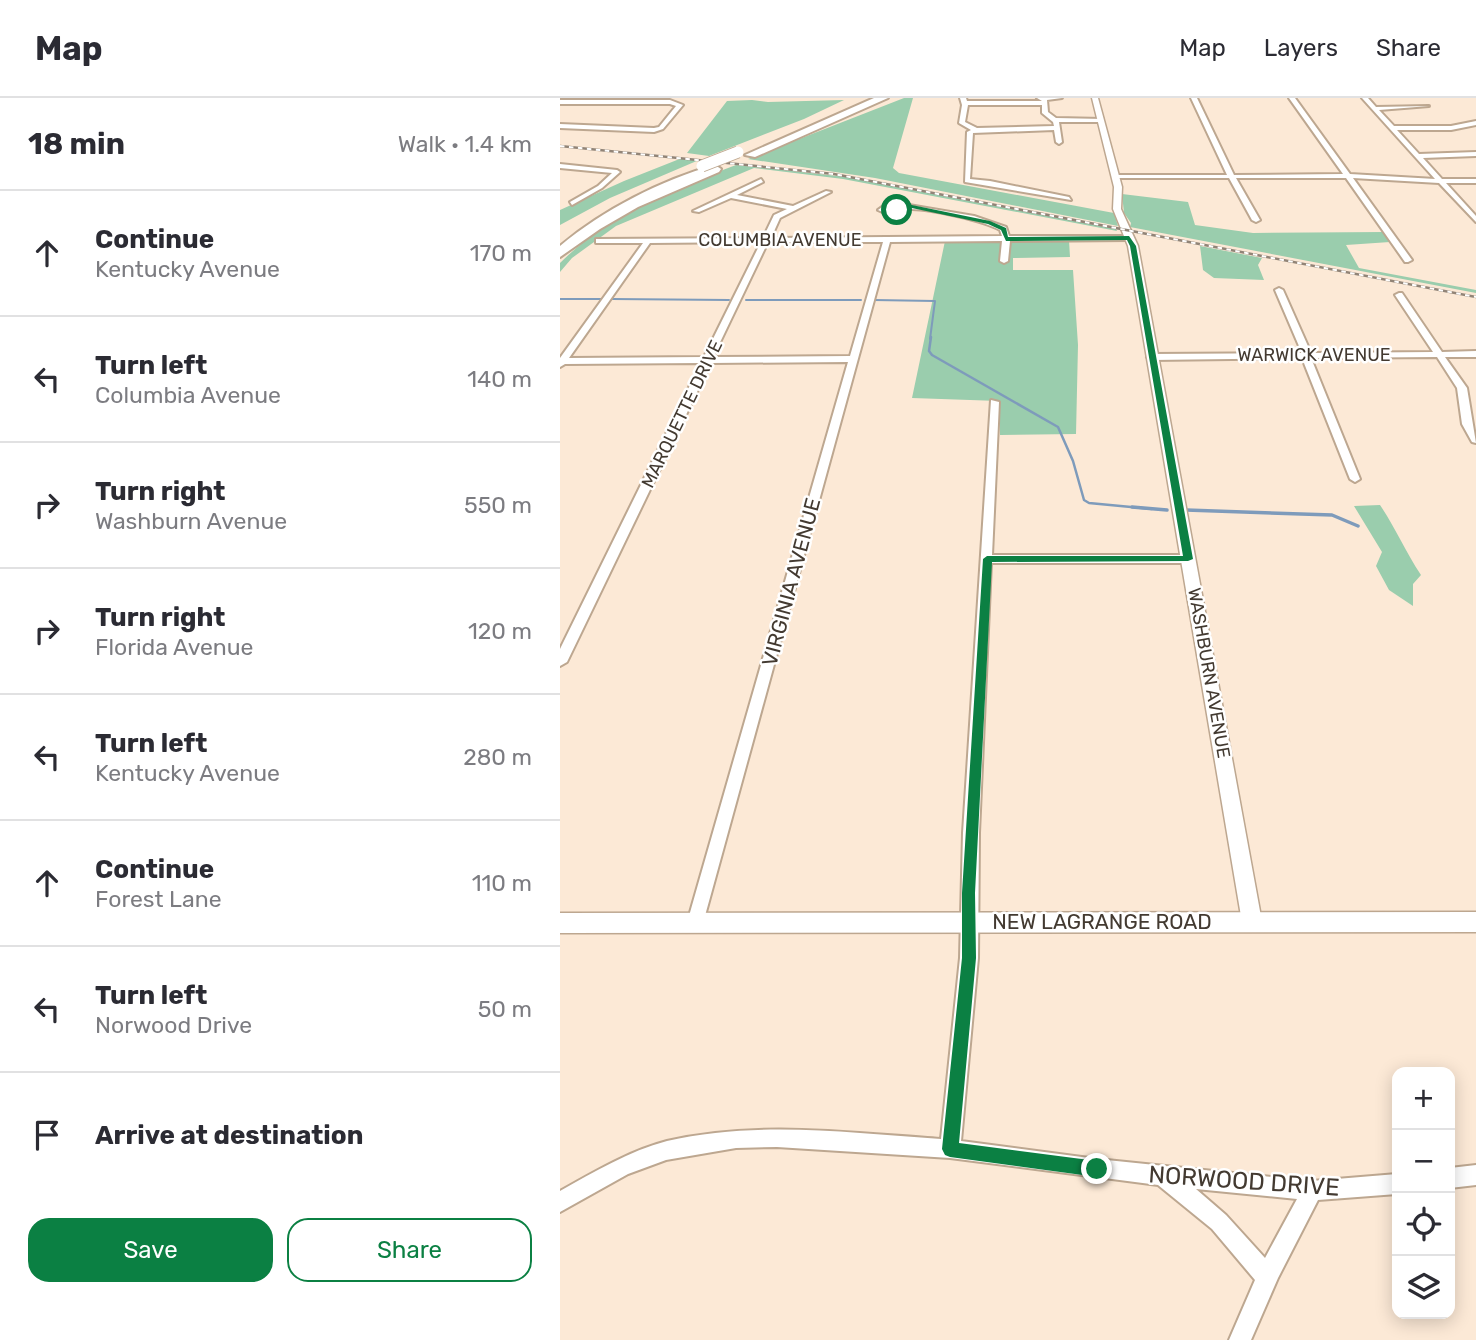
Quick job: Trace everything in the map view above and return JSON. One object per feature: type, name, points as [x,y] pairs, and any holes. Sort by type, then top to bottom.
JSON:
[{"type":"highway","points":[[764,142],[852,98]]},
{"type":"highway","points":[[560,253],[625,208],[738,152],[866,98]]},
{"type":"highway","points":[[778,144],[883,98]]},
{"type":"highway","points":[[560,236],[614,203],[751,155],[897,98]]},
{"type":"main road","name":"NEW LAGRANGE ROAD","points":[[560,923],[1476,922]]},
{"type":"street","points":[[976,130],[962,123],[964,101],[1059,98]]},
{"type":"street","name":"WASHBURN AVENUE","points":[[1095,98],[1118,187],[1116,207],[1129,238],[1138,273],[1252,922]]},
{"type":"street","points":[[1194,98],[1231,176],[1256,220]]},
{"type":"street","points":[[1292,98],[1408,260]]},
{"type":"street","points":[[1365,98],[1476,220]]},
{"type":"street","points":[[1043,100],[1045,113],[1055,123],[1059,142]]},
{"type":"street","points":[[560,102],[672,102],[680,105],[661,128],[654,130],[560,126]]},
{"type":"street","points":[[1375,109],[1426,106]]},
{"type":"street","points":[[1069,199],[967,181],[970,132],[1101,121]]},
{"type":"street","points":[[1393,128],[1451,128],[1476,123]]},
{"type":"street","points":[[1418,156],[1476,154]]},
{"type":"street","points":[[560,166],[617,172],[600,187],[572,203]]},
{"type":"street","points":[[1116,177],[1348,176],[1476,181]]},
{"type":"street","points":[[697,211],[761,181]]},
{"type":"street","name":"MARQUETTE DRIVE","points":[[560,662],[777,217],[828,192]]},
{"type":"street","points":[[729,195],[792,208]]},
{"type":"street","points":[[907,205],[996,225],[1003,229],[1006,239],[1004,261]]},
{"type":"street","points":[[1465,208],[1476,208]]},
{"type":"street","name":"COLUMBIA AVENUE","points":[[599,241],[1129,238]]},
{"type":"street","name":"VIRGINIA AVENUE","points":[[695,923],[887,240]]},
{"type":"street","points":[[561,363],[648,241]]},
{"type":"street","points":[[1279,290],[1355,479]]},
{"type":"street","points":[[1399,295],[1464,393],[1464,420],[1476,440]]},
{"type":"street","name":"WARWICK AVENUE","points":[[1152,356],[1476,354]]},
{"type":"street","points":[[561,363],[853,359]]},
{"type":"street","points":[[950,1149],[969,958],[971,833],[994,402]]},
{"type":"street","points":[[987,559],[1188,559]]},
{"type":"street","name":"NORWOOD DRIVE","points":[[560,1202],[600,1178],[644,1158],[683,1147],[736,1139],[833,1140],[950,1149],[1312,1191],[1392,1184]]},
{"type":"street","points":[[1160,1175],[1202,1204],[1225,1225],[1267,1278]]},
{"type":"street","points":[[1455,1177],[1476,1175]]},
{"type":"street","points":[[1240,1340],[1267,1278],[1312,1191]]},
{"type":"green space","points":[[904,98],[913,98],[893,168],[899,173],[1114,213],[1118,226],[875,178],[748,159]]},
{"type":"green space","points":[[844,100],[804,119],[709,156],[687,153],[727,101]]},
{"type":"green space","points":[[682,158],[699,160],[610,198],[560,225],[560,210]]},
{"type":"green space","points":[[736,165],[847,177],[1117,231],[843,179],[754,168],[616,226],[572,258],[560,272],[560,263],[599,230],[666,194]]},
{"type":"green space","points":[[1122,194],[1188,202],[1195,225],[1253,233],[1385,232],[1390,242],[1346,245],[1359,268],[1476,290],[1476,293],[1130,227],[1131,223],[1124,213]]},
{"type":"green space","points":[[1069,240],[1070,257],[1013,258],[1013,270],[1073,270],[1078,345],[1076,434],[1000,435],[999,401],[912,398],[945,241]]},
{"type":"green space","points":[[1200,246],[1262,258],[1258,265],[1264,280],[1214,278],[1203,270]]},
{"type":"green space","points":[[1380,505],[1421,575],[1413,584],[1413,606],[1389,590],[1376,566],[1382,552],[1354,506]]},
{"type":"waterway","points":[[560,299],[601,299]]},
{"type":"waterway","points":[[612,299],[729,300]]},
{"type":"waterway","points":[[746,300],[861,300]]},
{"type":"waterway","points":[[874,300],[935,301],[930,339]]},
{"type":"waterway","points":[[931,337],[929,351],[932,355],[1058,427],[1073,461],[1084,500],[1089,503],[1152,509]]},
{"type":"waterway","points":[[1132,507],[1167,510]]},
{"type":"waterway","points":[[1186,510],[1332,515],[1358,526]]},
{"type":"railway","points":[[560,146],[834,174],[1476,297]]},
{"type":"route","points":[[897,210],[907,205],[990,222],[1003,229],[1006,239],[1129,238],[1133,246],[1188,559],[987,559],[968,893],[970,943],[950,1149],[1097,1169]]}]
